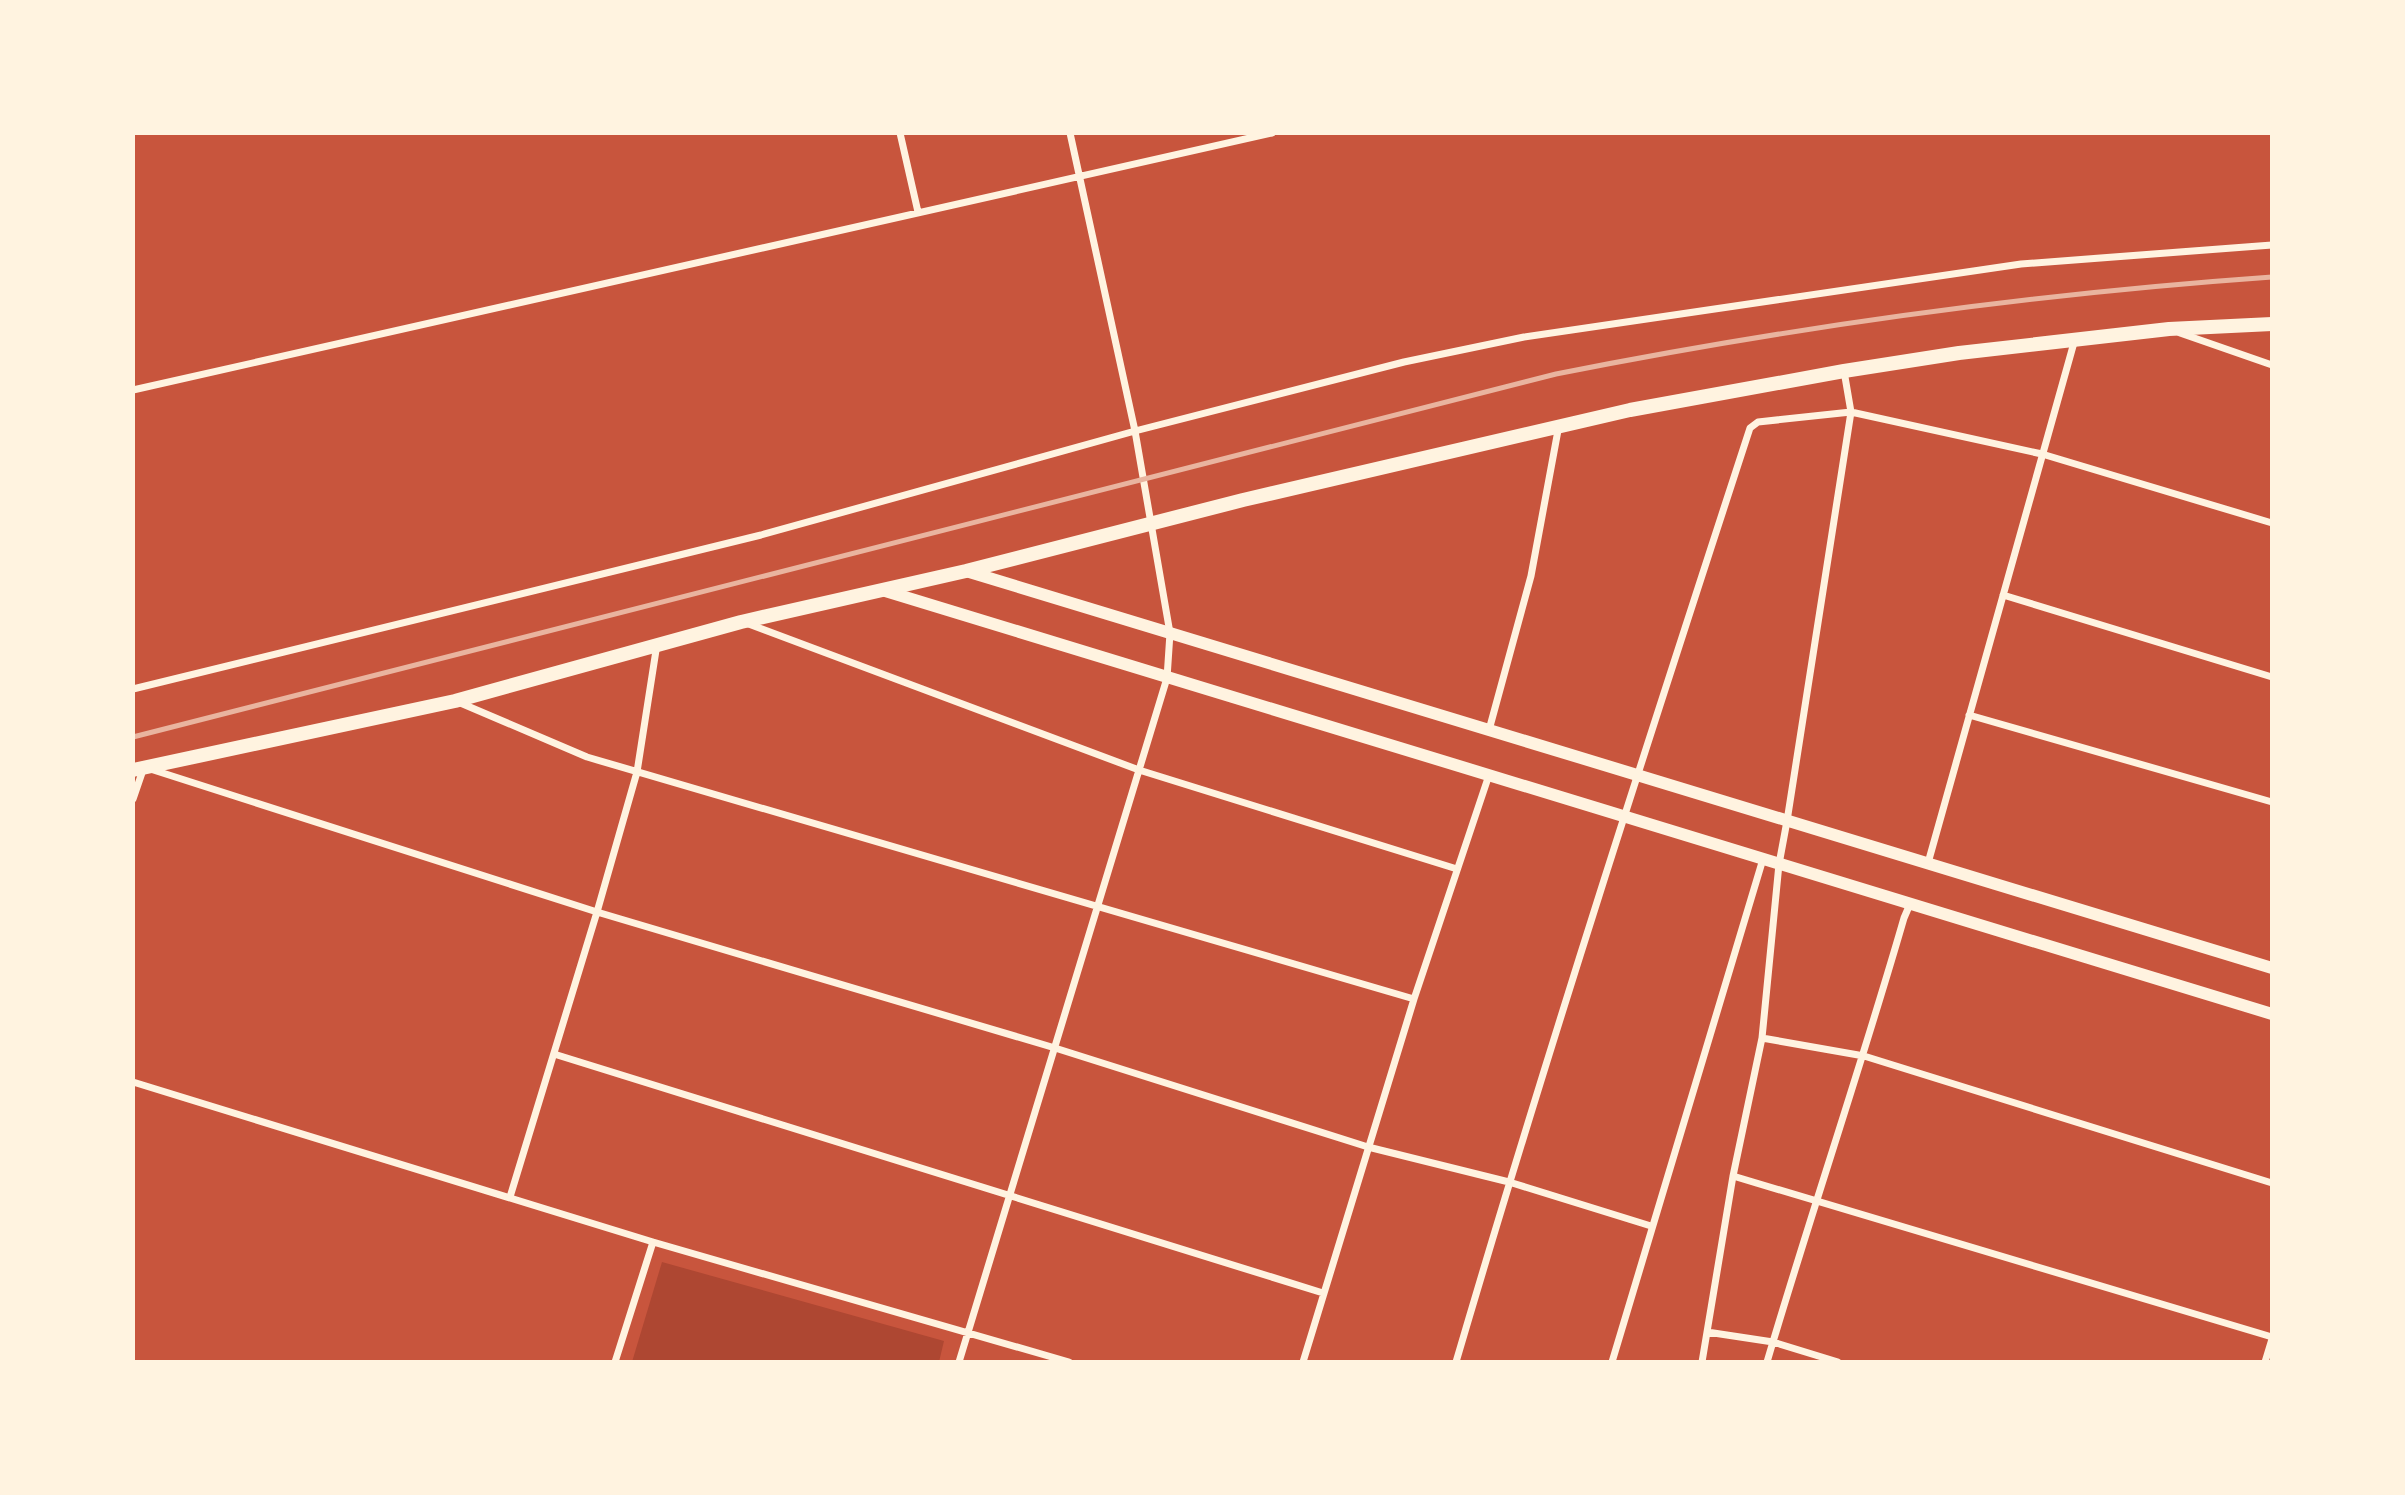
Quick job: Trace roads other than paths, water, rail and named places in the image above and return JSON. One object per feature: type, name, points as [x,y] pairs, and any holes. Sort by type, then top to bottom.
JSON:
[{"type":"main road","points":[[138,769],[455,701],[741,622],[966,571],[1150,523],[1559,425],[1844,370],[2076,339],[2272,324]]},
{"type":"street","points":[[900,133],[918,212]]},
{"type":"street","points":[[959,1362],[1167,678],[1170,633],[1135,430],[1070,133]]},
{"type":"street","points":[[133,390],[1272,133]]},
{"type":"street","points":[[133,689],[761,535],[1135,430],[1404,362],[1524,337],[2021,264],[2272,245]]},
{"type":"street","points":[[2169,330],[2272,365]]},
{"type":"street","points":[[1928,863],[2076,339]]},
{"type":"street","points":[[1702,1362],[1733,1176],[1762,1038],[1779,864],[1851,412],[1844,370]]},
{"type":"street","points":[[1456,1362],[1623,816],[1750,428],[1758,422],[1851,412],[2042,454],[2272,523]]},
{"type":"street","points":[[1489,730],[1531,576],[1559,425]]},
{"type":"street","points":[[966,571],[2272,968]]},
{"type":"street","points":[[882,590],[2272,1013]]},
{"type":"street","points":[[2003,595],[2272,677]]},
{"type":"street","points":[[741,622],[1139,770],[1457,869]]},
{"type":"street","points":[[510,1197],[637,772],[657,644]]},
{"type":"street","points":[[455,701],[587,757],[1414,999]]},
{"type":"street","points":[[1969,715],[2272,802]]},
{"type":"street","points":[[133,799],[138,769],[597,912],[1055,1048],[1368,1147],[1509,1182],[1651,1226]]},
{"type":"street","points":[[1303,1362],[1414,999],[1489,775]]},
{"type":"street","points":[[1612,1362],[1763,859]]},
{"type":"street","points":[[1767,1362],[1815,1201],[1864,1056],[1910,904]]},
{"type":"street","points":[[1762,1038],[1864,1056],[2272,1183]]},
{"type":"street","points":[[554,1054],[1323,1293]]},
{"type":"street","points":[[133,1082],[653,1242],[1069,1362]]},
{"type":"street","points":[[1733,1176],[2272,1338],[2265,1362]]},
{"type":"street","points":[[615,1362],[653,1242]]},
{"type":"street","points":[[1707,1332],[1773,1342],[1838,1362]]},
{"type":"railway","points":[[133,737],[1556,374],[1734,341],[1912,314],[2092,293],[2272,277]]}]
